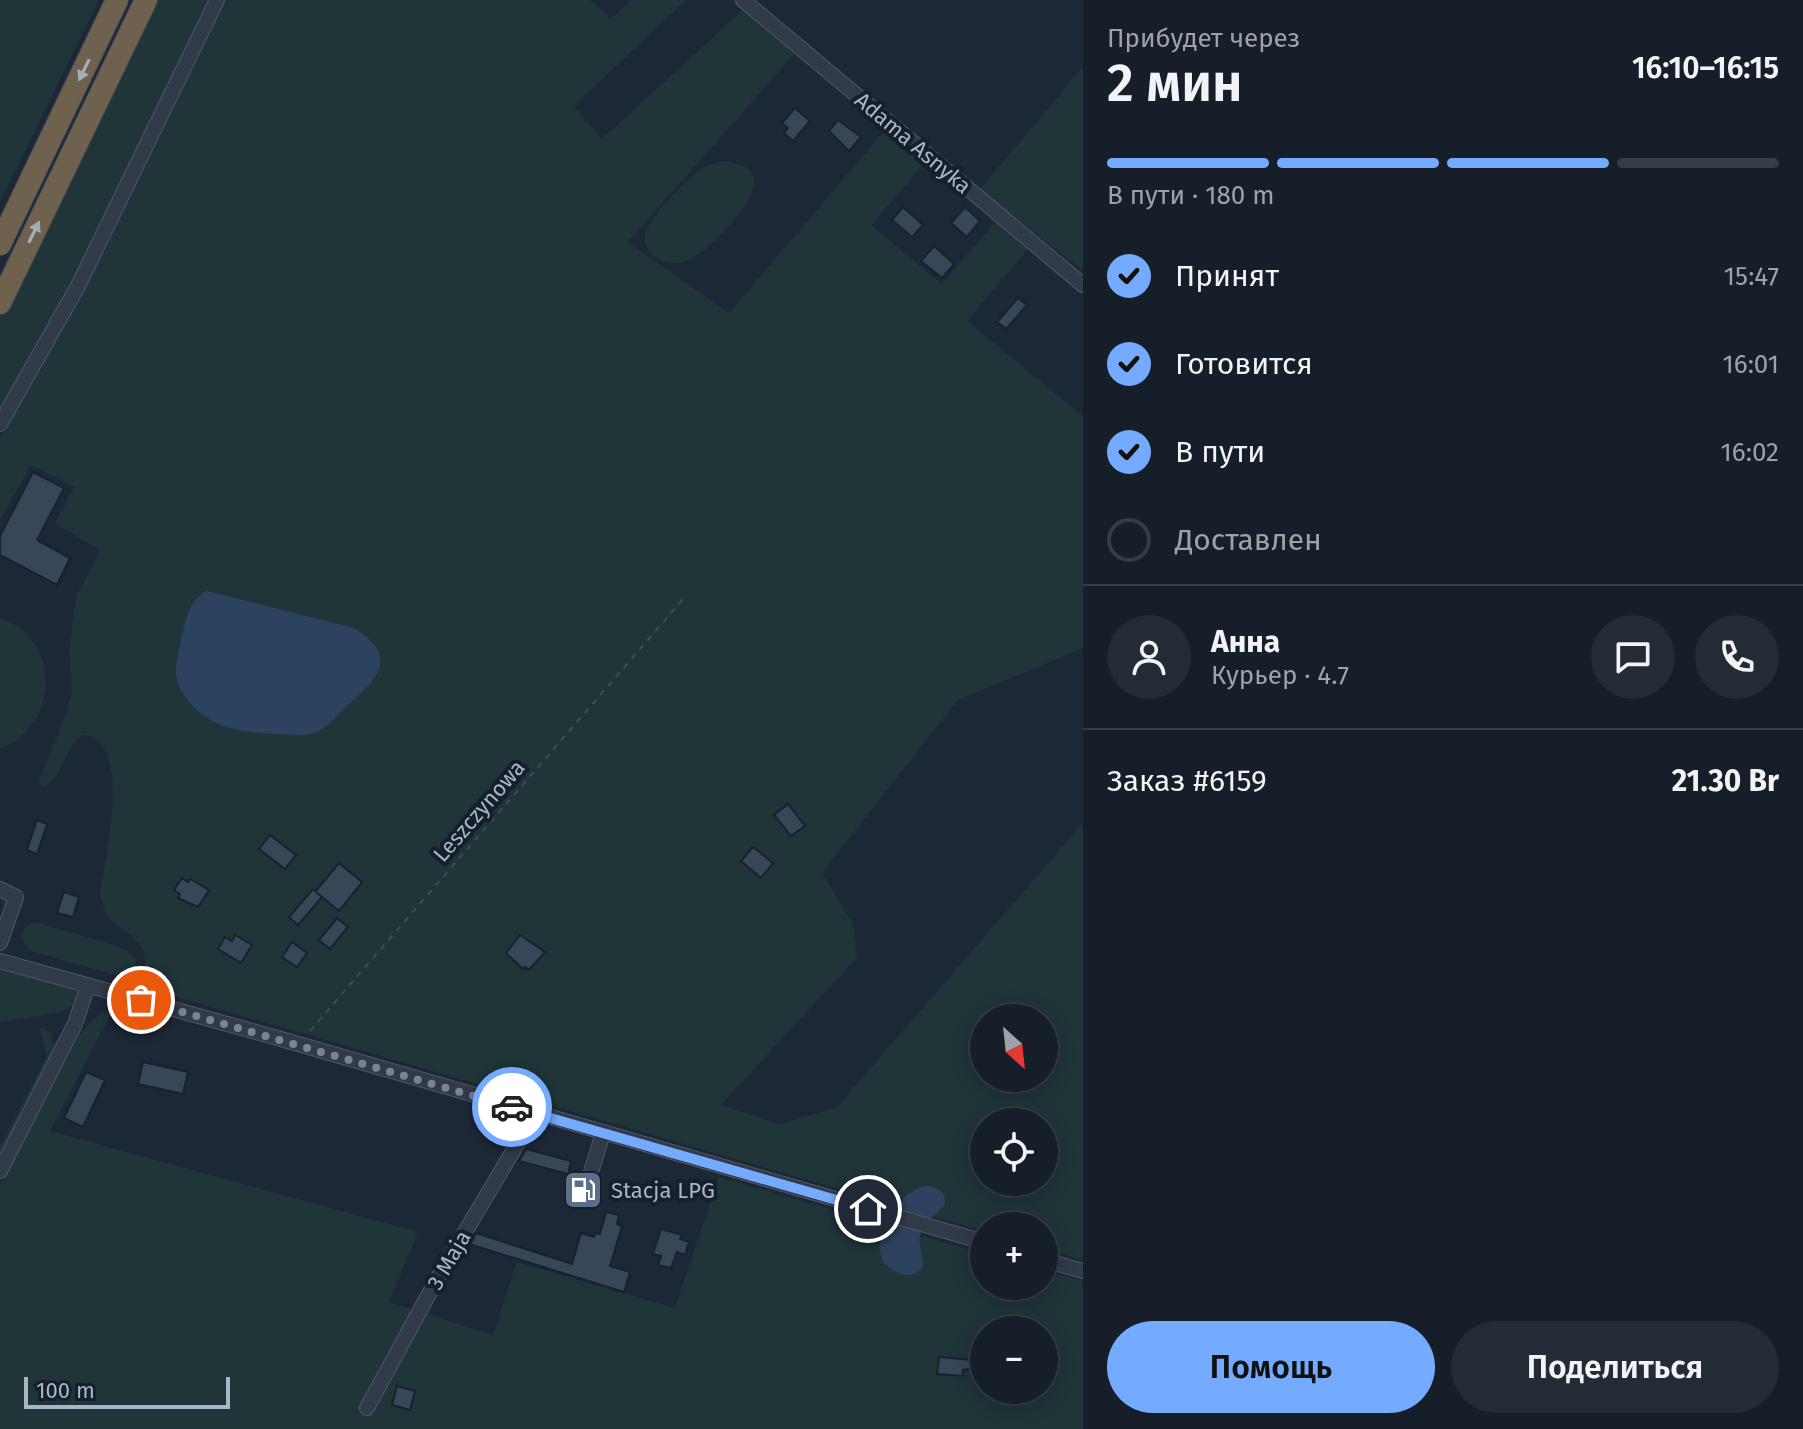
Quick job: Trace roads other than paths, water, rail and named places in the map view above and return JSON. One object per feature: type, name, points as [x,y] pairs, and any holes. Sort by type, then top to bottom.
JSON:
[{"type":"highway","points":[[0,244],[117,0]]},
{"type":"highway","points":[[0,303],[146,0]]},
{"type":"street","points":[[0,424],[78,286],[217,0]]},
{"type":"street","name":"Adama Asnyka","points":[[743,0],[1083,285]]},
{"type":"street","points":[[0,889],[16,897],[0,943]]},
{"type":"street","points":[[0,961],[970,1238]]},
{"type":"street","points":[[0,1171],[75,1024],[88,985]]},
{"type":"street","name":"3 Maja","points":[[367,1408],[436,1281],[535,1114]]},
{"type":"street","points":[[588,1182],[603,1133]]},
{"type":"street","points":[[1058,1264],[1083,1271]]},
{"type":"water","points":[[207,591],[354,628],[376,647],[380,656],[377,674],[319,731],[300,735],[276,734],[241,731],[220,725],[201,713],[186,698],[176,673],[190,608]]},
{"type":"water","points":[[928,1186],[941,1191],[945,1204],[922,1231],[922,1269],[912,1275],[902,1274],[884,1263],[879,1249],[881,1241],[905,1196]]},
{"type":"place","name":"Stacja LPG","points":[[583,1190]]}]
